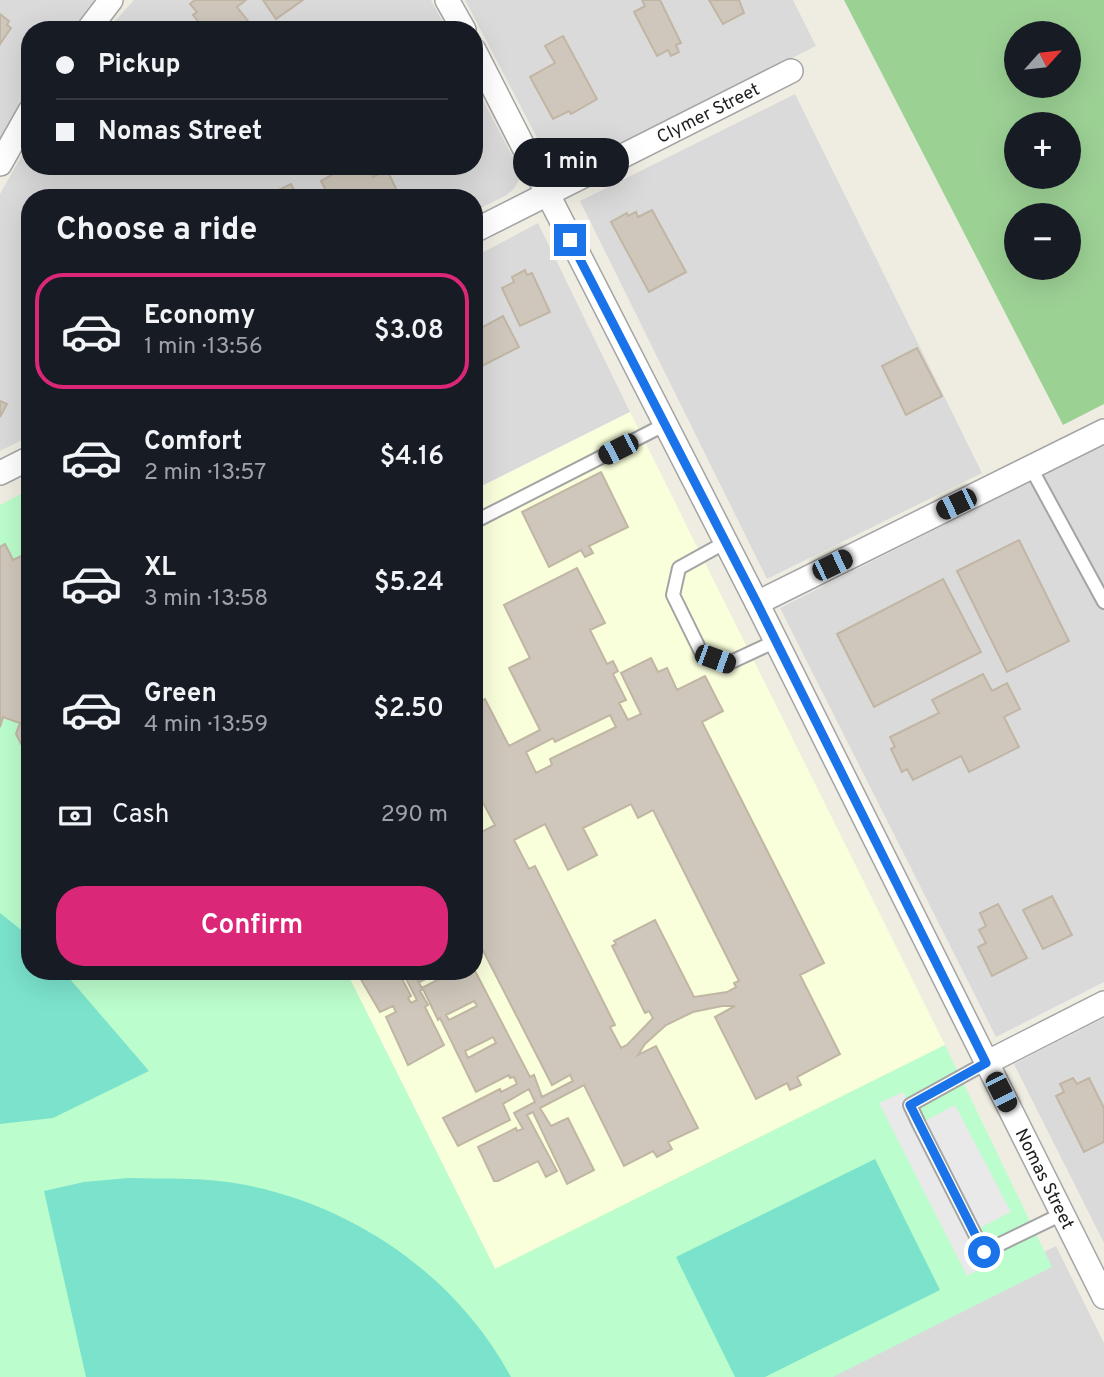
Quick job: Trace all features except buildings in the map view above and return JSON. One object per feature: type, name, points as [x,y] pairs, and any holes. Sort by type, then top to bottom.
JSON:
[{"type":"street","points":[[95,21],[111,0]]},
{"type":"street","points":[[447,0],[459,21]]},
{"type":"street","name":"Nomas Street","points":[[483,68],[757,603],[1104,1297]]},
{"type":"street","name":"Clymer Street","points":[[483,226],[791,71]]},
{"type":"street","points":[[0,164],[21,127]]},
{"type":"street","points":[[757,603],[1104,431]]},
{"type":"street","points":[[0,473],[21,462]]},
{"type":"street","points":[[986,1063],[1104,1003]]},
{"type":"lane","points":[[483,517],[666,424]]},
{"type":"lane","points":[[1031,468],[1104,602]]},
{"type":"lane","points":[[726,542],[679,568],[673,595],[702,654],[729,663],[776,641]]},
{"type":"lane","points":[[986,1063],[910,1105],[923,1132],[984,1252],[1062,1214]]},
{"type":"shaded area","points":[[0,0],[95,0],[78,21],[21,21],[21,102],[0,141]]},
{"type":"shaded area","points":[[134,0],[431,0],[442,21],[115,21]]},
{"type":"shaded area","points":[[465,0],[793,0],[816,46],[557,176],[483,34],[483,21],[476,21]]},
{"type":"shaded area","points":[[795,94],[982,473],[767,579],[580,201]]},
{"type":"shaded area","points":[[483,100],[517,165],[520,178],[514,189],[505,196],[483,207],[483,189],[21,189],[21,440],[0,451],[0,194],[21,157],[21,175],[483,175]]},
{"type":"shaded area","points":[[538,223],[630,412],[483,486],[483,252]]},
{"type":"shaded area","points":[[630,412],[945,1045],[495,1269],[350,980],[483,980],[483,486]]},
{"type":"shaded area","points":[[1104,444],[1104,982],[996,1037],[780,608]]},
{"type":"shaded area","points":[[0,913],[21,930],[21,980],[71,980],[149,1071],[53,1118],[0,1124]]},
{"type":"shaded area","points":[[1104,1018],[1104,1243],[1014,1064]]},
{"type":"shaded area","points":[[903,1092],[919,1124],[955,1105],[1011,1212],[974,1231],[990,1264],[967,1276],[879,1103]]},
{"type":"shaded area","points":[[875,1159],[940,1290],[765,1377],[735,1377],[676,1257]]},
{"type":"shaded area","points":[[128,1178],[202,1180],[246,1185],[287,1195],[327,1210],[364,1229],[433,1278],[489,1341],[511,1377],[86,1377],[44,1191],[84,1182]]},
{"type":"shaded area","points":[[1056,1246],[1104,1343],[1104,1377],[793,1377]]},
{"type":"green space","points":[[844,0],[1104,0],[1104,404],[1063,425]]},
{"type":"green space","points":[[21,494],[21,980],[350,980],[495,1269],[945,1045],[1052,1267],[833,1377],[0,1377],[0,505]]},
{"type":"route","points":[[570,240],[757,603],[986,1063],[910,1105],[984,1252]]}]
